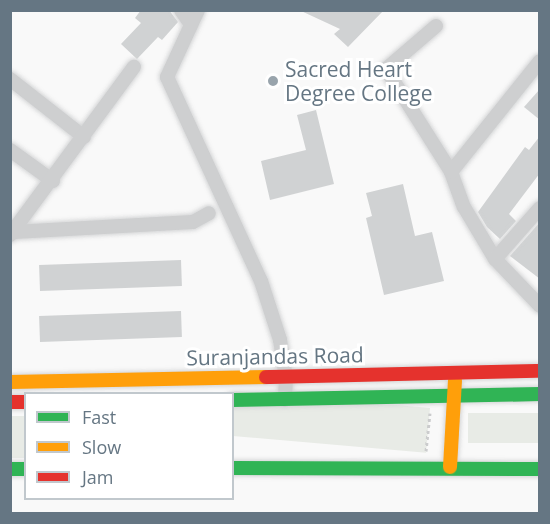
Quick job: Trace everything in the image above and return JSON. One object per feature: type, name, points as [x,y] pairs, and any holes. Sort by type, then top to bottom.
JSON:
[{"type":"main road","name":"Suranjandas Road","points":[[10,382],[540,371]]},
{"type":"main road","points":[[450,467],[456,373]]},
{"type":"main road","name":"Suranjandas Road","points":[[234,400],[540,394]]},
{"type":"main road","points":[[234,468],[540,469]]},
{"type":"street","points":[[181,10],[191,25]]},
{"type":"street","points":[[198,10],[167,77],[261,281],[280,340],[286,378],[285,400]]},
{"type":"street","points":[[436,26],[386,69],[451,172],[464,207],[495,259],[540,306]]},
{"type":"street","points":[[451,172],[540,61]]},
{"type":"street","points":[[12,232],[53,181],[134,67]]},
{"type":"street","points":[[10,79],[84,136]]},
{"type":"street","points":[[10,150],[53,181]]},
{"type":"street","points":[[495,259],[540,208]]},
{"type":"street","points":[[12,232],[193,222],[209,213]]},
{"type":"path","points":[[426,453],[430,408]]},
{"type":"shaded area","points":[[234,391],[430,408],[426,453],[234,436]]},
{"type":"shaded area","points":[[468,413],[539,413],[539,443],[468,443]]},
{"type":"shaded area","points":[[11,416],[24,416],[24,458],[11,458]]},
{"type":"building","points":[[141,10],[169,10],[178,22],[162,40],[158,37],[137,59],[121,44],[141,23],[135,18]]},
{"type":"building","points":[[299,10],[384,10],[348,47],[334,34],[340,29]]},
{"type":"building","points":[[540,89],[540,120],[524,107]]},
{"type":"building","points":[[316,110],[334,184],[270,200],[261,161],[306,150],[297,115]]},
{"type":"building","points":[[540,136],[540,173],[509,214],[516,221],[500,239],[487,227],[478,212],[525,147],[529,150]]},
{"type":"building","points":[[403,184],[415,236],[432,232],[444,281],[384,295],[366,218],[372,216],[366,193]]},
{"type":"building","points":[[540,222],[540,279],[510,256]]},
{"type":"building","points":[[181,260],[182,286],[40,291],[39,265]]},
{"type":"building","points":[[181,311],[182,337],[40,342],[39,316]]},
{"type":"traffic: fast","points":[[234,400],[540,394]]},
{"type":"traffic: fast","points":[[234,468],[540,469]]},
{"type":"traffic: fast","points":[[10,469],[24,469]]},
{"type":"traffic: slow","points":[[10,382],[266,377]]},
{"type":"traffic: slow","points":[[450,467],[455,380]]},
{"type":"traffic: jam","points":[[266,377],[540,371]]},
{"type":"traffic: jam","points":[[10,402],[24,402]]},
{"type":"place","name":"Sacred Heart Degree College","points":[[273,81]]}]
